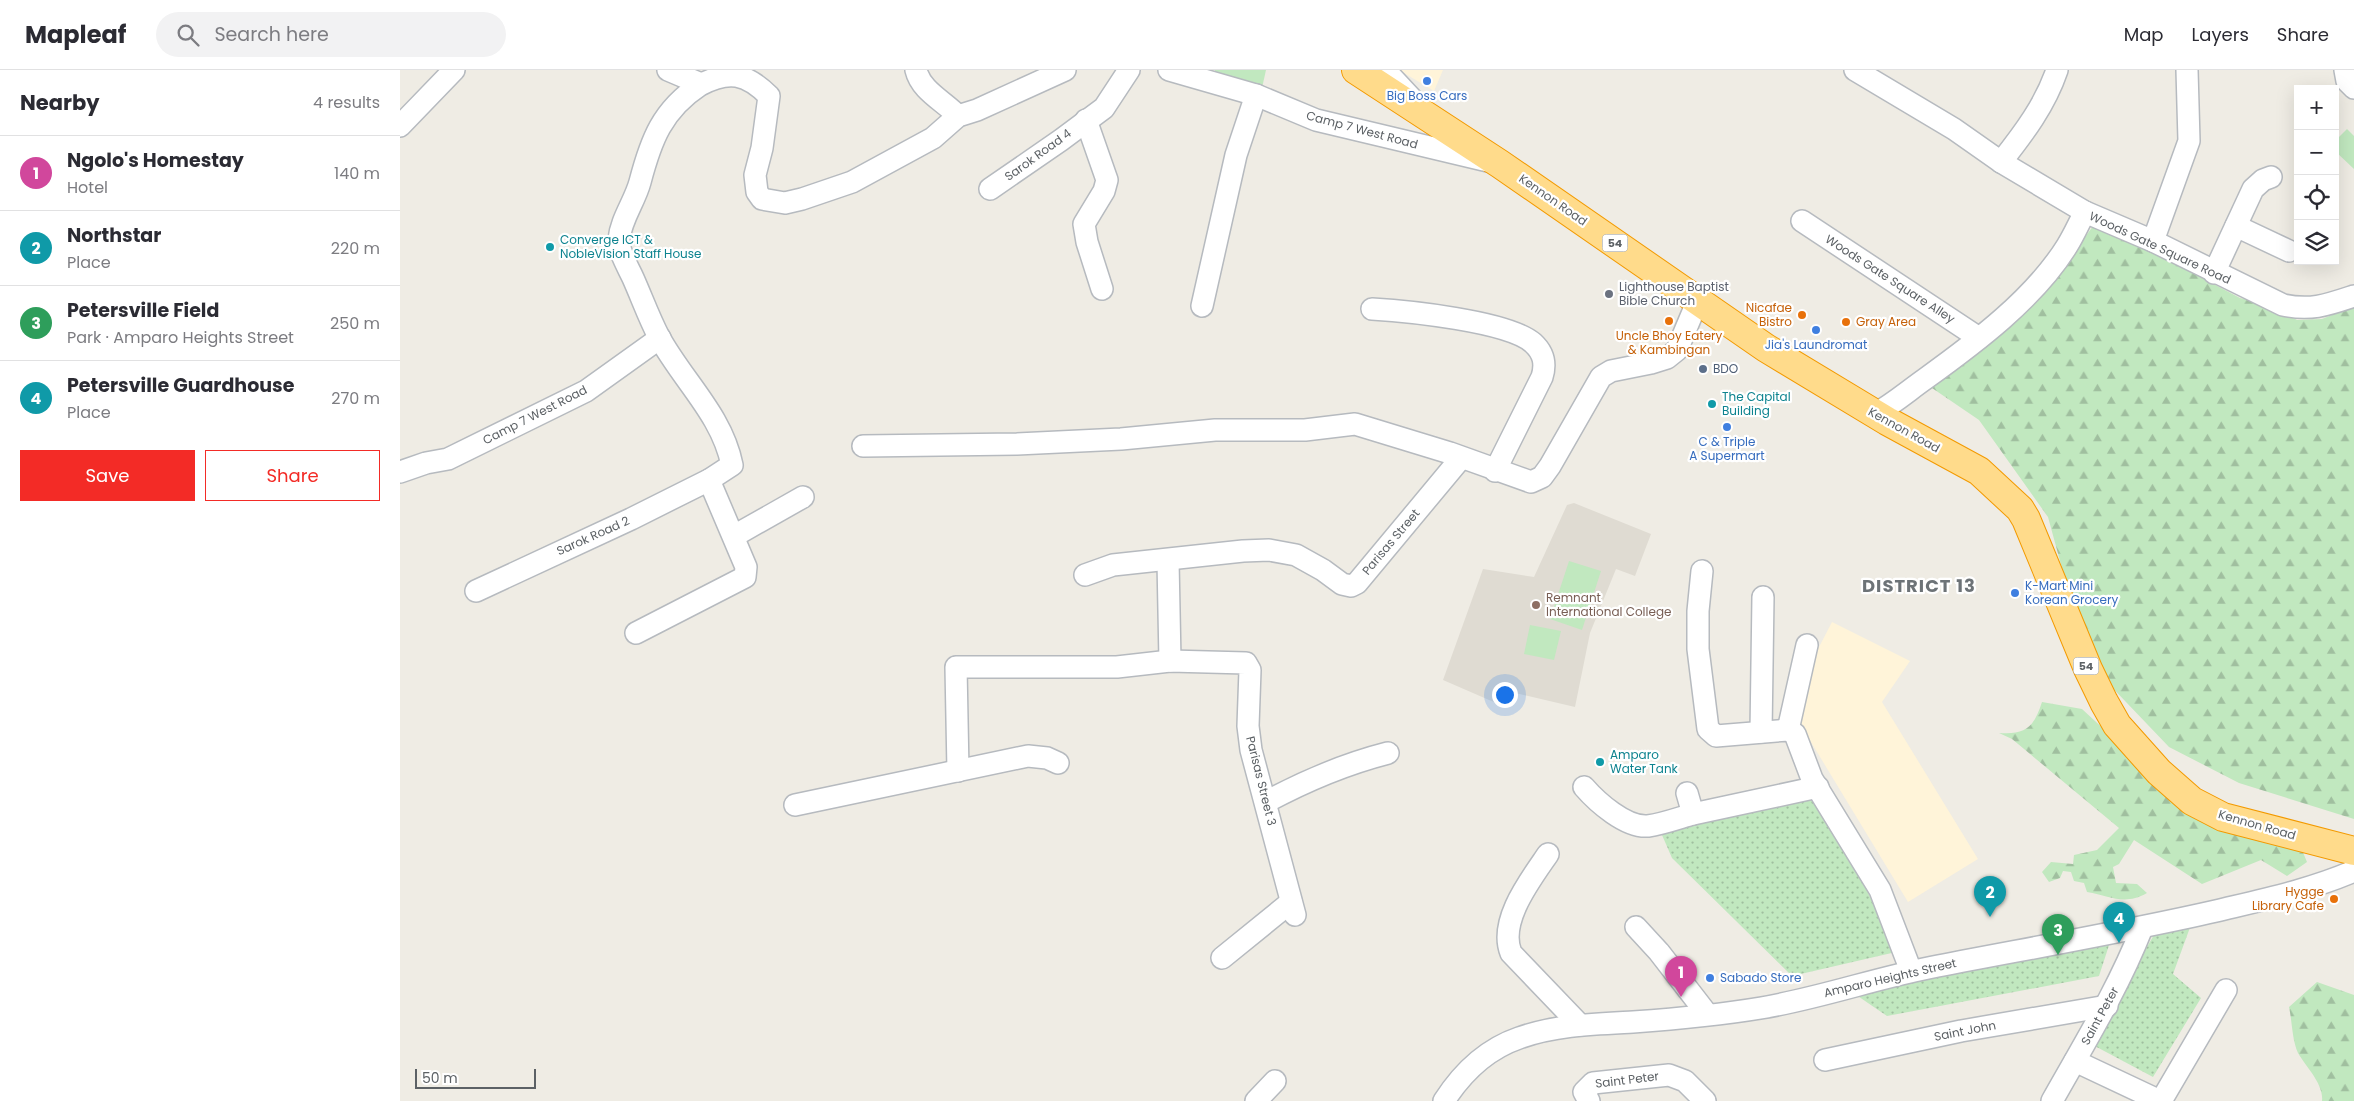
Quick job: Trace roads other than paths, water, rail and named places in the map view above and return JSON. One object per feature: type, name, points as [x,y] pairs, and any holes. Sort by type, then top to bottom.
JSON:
[{"type":"highway","name":"Kennon Road","points":[[1356,70],[1500,164],[1766,348],[1885,413],[1979,471],[2020,509],[2031,528],[2088,669],[2104,702],[2117,725],[2159,772],[2192,801],[2223,817],[2354,851]]},
{"type":"street","points":[[400,126],[454,70]]},
{"type":"street","points":[[668,70],[701,84]]},
{"type":"street","points":[[916,70],[917,78],[928,91],[948,105],[958,116]]},
{"type":"street","points":[[636,634],[745,577],[746,567],[709,480],[732,464],[728,444],[718,423],[660,338],[628,266],[619,240],[658,128],[679,101],[701,84],[720,74],[740,73],[753,80],[769,96],[763,139],[755,175],[757,192],[762,199],[785,203],[825,192],[880,168],[932,138],[958,116],[977,110],[1065,70]]},
{"type":"street","name":"Sarok Road 4","points":[[990,188],[1104,108],[1129,70]]},
{"type":"street","name":"Camp 7 West Road","points":[[1169,70],[1256,95],[1316,120],[1500,164]]},
{"type":"street","points":[[1385,70],[1413,99],[1413,108]]},
{"type":"street","points":[[1855,70],[1954,129],[2001,162],[2086,212]]},
{"type":"street","points":[[2001,162],[2032,121],[2046,97],[2057,70]]},
{"type":"street","points":[[2153,241],[2189,141],[2187,70]]},
{"type":"street","points":[[2345,70],[2347,81],[2354,88]]},
{"type":"street","points":[[1202,306],[1236,155],[1256,95]]},
{"type":"street","name":"Sarok Road 4","points":[[1086,120],[1107,180],[1104,192],[1084,224],[1087,242],[1102,289]]},
{"type":"street","points":[[2214,273],[2253,189],[2263,180],[2271,177]]},
{"type":"street","name":"Woods Gate Square Road","points":[[1885,413],[1979,338],[2041,280],[2067,246],[2086,212],[2153,241],[2214,273],[2283,305],[2301,309],[2314,308],[2354,296]]},
{"type":"street","name":"Woods Gate Square Alley","points":[[1802,221],[1979,338]]},
{"type":"street","points":[[2236,226],[2289,251]]},
{"type":"street","points":[[863,446],[1017,444],[1121,439],[1215,430],[1305,430],[1355,424],[1525,481],[1534,481],[1542,477],[1601,377],[1611,371],[1651,364],[1667,358],[1677,350],[1698,300]]},
{"type":"street","points":[[1372,309],[1426,314],[1490,326],[1524,337],[1538,348],[1545,366],[1542,377],[1495,471]]},
{"type":"street","name":"Camp 7 West Road","points":[[400,472],[426,463],[448,459],[586,391],[660,338]]},
{"type":"street","name":"Parisas Street","points":[[1168,560],[1243,551],[1281,551],[1296,555],[1323,570],[1342,584],[1351,586],[1357,583],[1461,458]]},
{"type":"street","name":"Sarok Road 2","points":[[476,591],[631,519],[709,480]]},
{"type":"street","points":[[734,536],[803,497]]},
{"type":"street","points":[[958,771],[956,667],[1117,667],[1170,661],[1168,560],[1113,566],[1085,575]]},
{"type":"street","points":[[1702,571],[1698,611],[1698,649],[1708,729],[1716,736],[1788,730],[1793,732],[1809,772],[1880,890],[1911,971]]},
{"type":"street","points":[[1761,732],[1763,597]]},
{"type":"street","points":[[1788,730],[1807,645]]},
{"type":"street","name":"Parisas Street 3","points":[[1170,661],[1244,662],[1250,666],[1249,734],[1251,750],[1293,908],[1222,958]]},
{"type":"street","points":[[1266,802],[1309,779],[1360,760],[1388,753]]},
{"type":"street","points":[[795,805],[1028,756],[1047,758],[1058,763]]},
{"type":"street","points":[[1584,787],[1598,802],[1611,811],[1636,824],[1647,826],[1818,787]]},
{"type":"street","points":[[1687,793],[1693,814]]},
{"type":"street","points":[[1548,854],[1512,916],[1506,936],[1511,953],[1580,1025]]},
{"type":"street","name":"Amparo Heights Street","points":[[1444,1101],[1456,1082],[1498,1046],[1522,1037],[1580,1025],[1761,1008],[1911,971],[2142,928],[2270,898],[2316,885],[2354,871]]},
{"type":"street","points":[[1636,927],[1659,952],[1707,1014]]},
{"type":"street","name":"Saint Peter","points":[[2052,1101],[2107,1006],[2129,961],[2142,928]]},
{"type":"street","points":[[2075,1061],[2160,1101],[2226,990]]},
{"type":"street","name":"Saint John","points":[[1825,1060],[1961,1031],[2107,1006]]},
{"type":"street","name":"Saint Peter","points":[[1589,1101],[1584,1092],[1593,1083],[1669,1075],[1685,1081],[1705,1101]]},
{"type":"street","points":[[1256,1101],[1275,1081]]},
{"type":"place","name":"Big Boss Cars","points":[[1427,81]]},
{"type":"place","name":"Converge ICT & NobleVision Staff House","points":[[550,247]]},
{"type":"place","name":"Lighthouse Baptist Bible Church","points":[[1609,294]]},
{"type":"place","name":"Nicafae Bistro","points":[[1802,315]]},
{"type":"place","name":"Uncle Bhoy Eatery & Kambingan","points":[[1669,321]]},
{"type":"place","name":"Gray Area","points":[[1846,322]]},
{"type":"place","name":"Jia's Laundromat","points":[[1816,330]]},
{"type":"place","name":"BDO","points":[[1703,369]]},
{"type":"place","name":"The Capital Building","points":[[1712,404]]},
{"type":"place","name":"C & Triple A Supermart","points":[[1727,427]]},
{"type":"place","name":"K-Mart Mini Korean Grocery","points":[[2015,593]]},
{"type":"place","name":"Remnant International College","points":[[1536,605]]},
{"type":"place","name":"Amparo Water Tank","points":[[1600,762]]},
{"type":"place","name":"Hygge Library Cafe","points":[[2334,899]]},
{"type":"place","name":"Northstar","points":[[1990,917]]},
{"type":"place","name":"Petersville Guardhouse","points":[[2119,943]]},
{"type":"place","name":"Petersville Field","points":[[2058,955]]},
{"type":"place","name":"Sabado Store","points":[[1710,978]]},
{"type":"place","name":"Ngolo's Homestay","points":[[1681,997]]},
{"type":"district","name":"DISTRICT 13","points":[[1919,586]]}]
